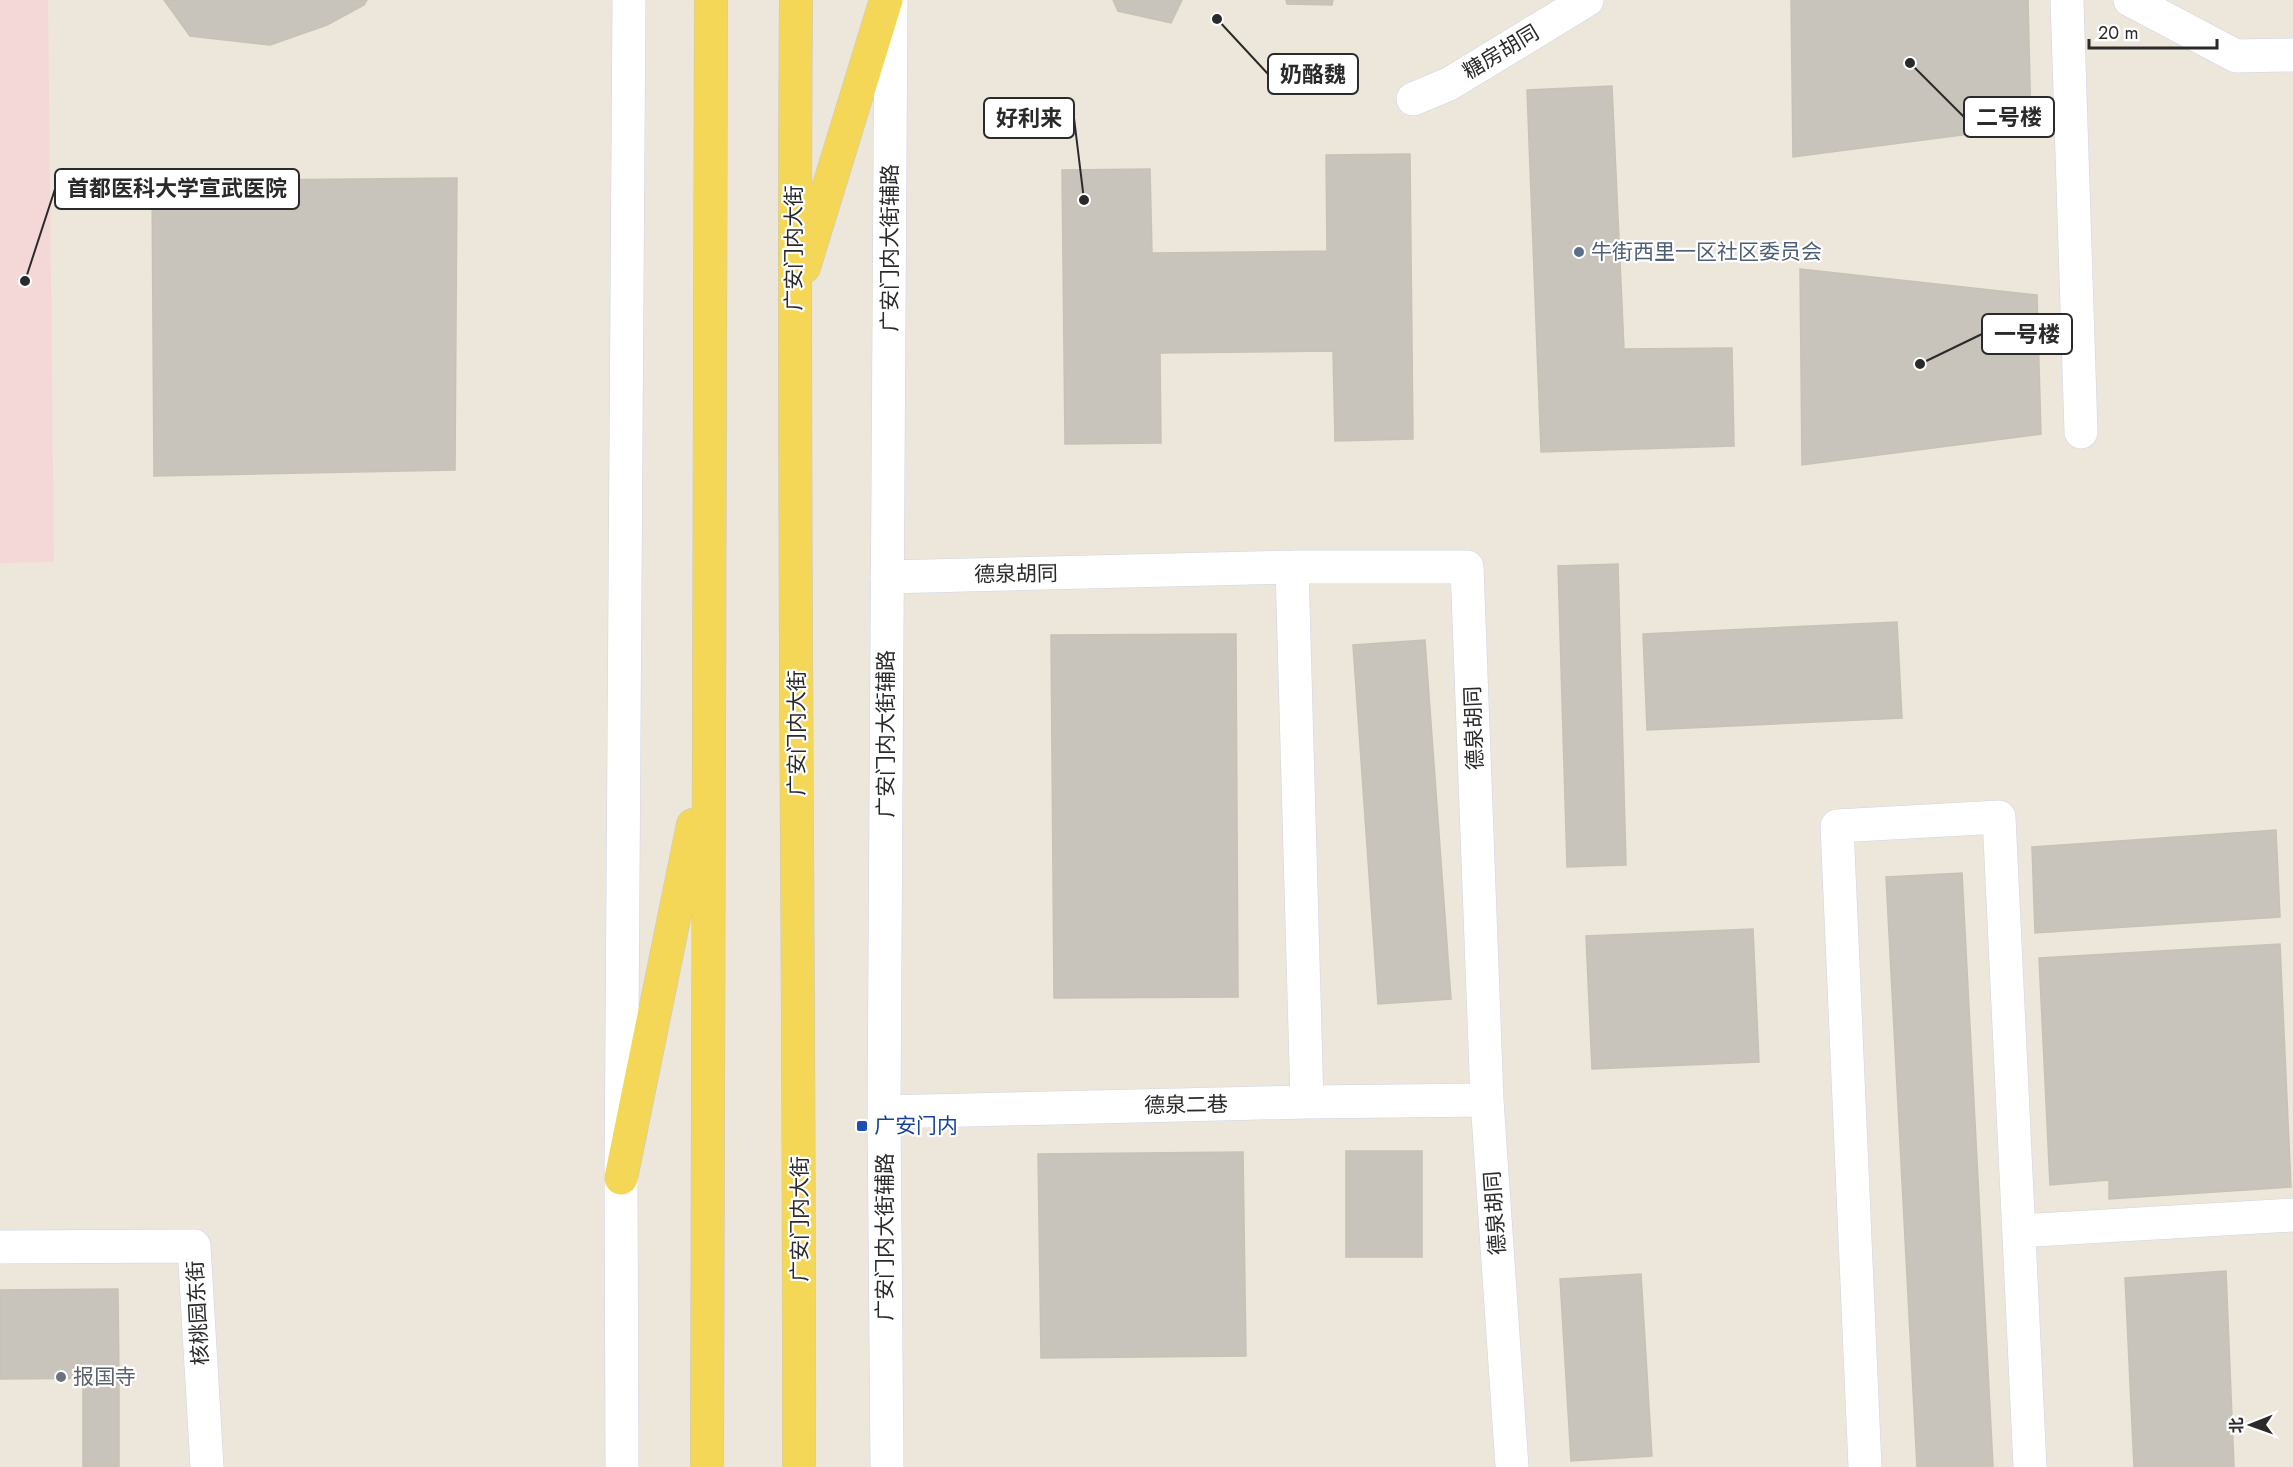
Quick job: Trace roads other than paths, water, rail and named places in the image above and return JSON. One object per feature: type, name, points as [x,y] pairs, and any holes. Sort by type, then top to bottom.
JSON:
[{"type":"main road","points":[[707,1467],[711,0]]},
{"type":"main road","name":"广安门内大街","points":[[796,0],[794,300],[800,1113],[800,1467]]},
{"type":"main road","points":[[794,300],[886,0]]},
{"type":"main road","points":[[621,1178],[708,755]]},
{"type":"street","points":[[622,1467],[621,1178],[629,0]]},
{"type":"street","name":"广安门内大街辅路","points":[[887,1467],[884,1112],[891,0]]},
{"type":"street","name":"糖房胡同","points":[[1413,99],[1449,84],[1587,0]]},
{"type":"street","points":[[2067,0],[2081,432]]},
{"type":"street","points":[[2130,0],[2236,56],[2293,55]]},
{"type":"street","points":[[1292,567],[1307,1102]]},
{"type":"street","name":"德泉胡同","points":[[888,577],[1292,567],[1467,567],[1487,1100],[1512,1467]]},
{"type":"street","points":[[1866,1467],[1837,826],[1999,817],[2030,1467]]},
{"type":"street","name":"德泉二巷","points":[[884,1112],[1487,1100]]},
{"type":"street","points":[[2019,1231],[2293,1215]]},
{"type":"street","name":"核桃园东街","points":[[0,1247],[194,1246],[207,1467]]},
{"type":"place","name":"奶酪魏","points":[[1217,19]]},
{"type":"place","name":"二号楼","points":[[1910,63]]},
{"type":"place","name":"好利来","points":[[1084,200]]},
{"type":"place","name":"牛街西里一区社区委员会","points":[[1579,252]]},
{"type":"place","name":"首都医科大学宣武医院","points":[[25,281]]},
{"type":"place","name":"一号楼","points":[[1920,364]]},
{"type":"place","name":"广安门内","points":[[862,1126]]},
{"type":"place","name":"报国寺","points":[[61,1377]]}]
